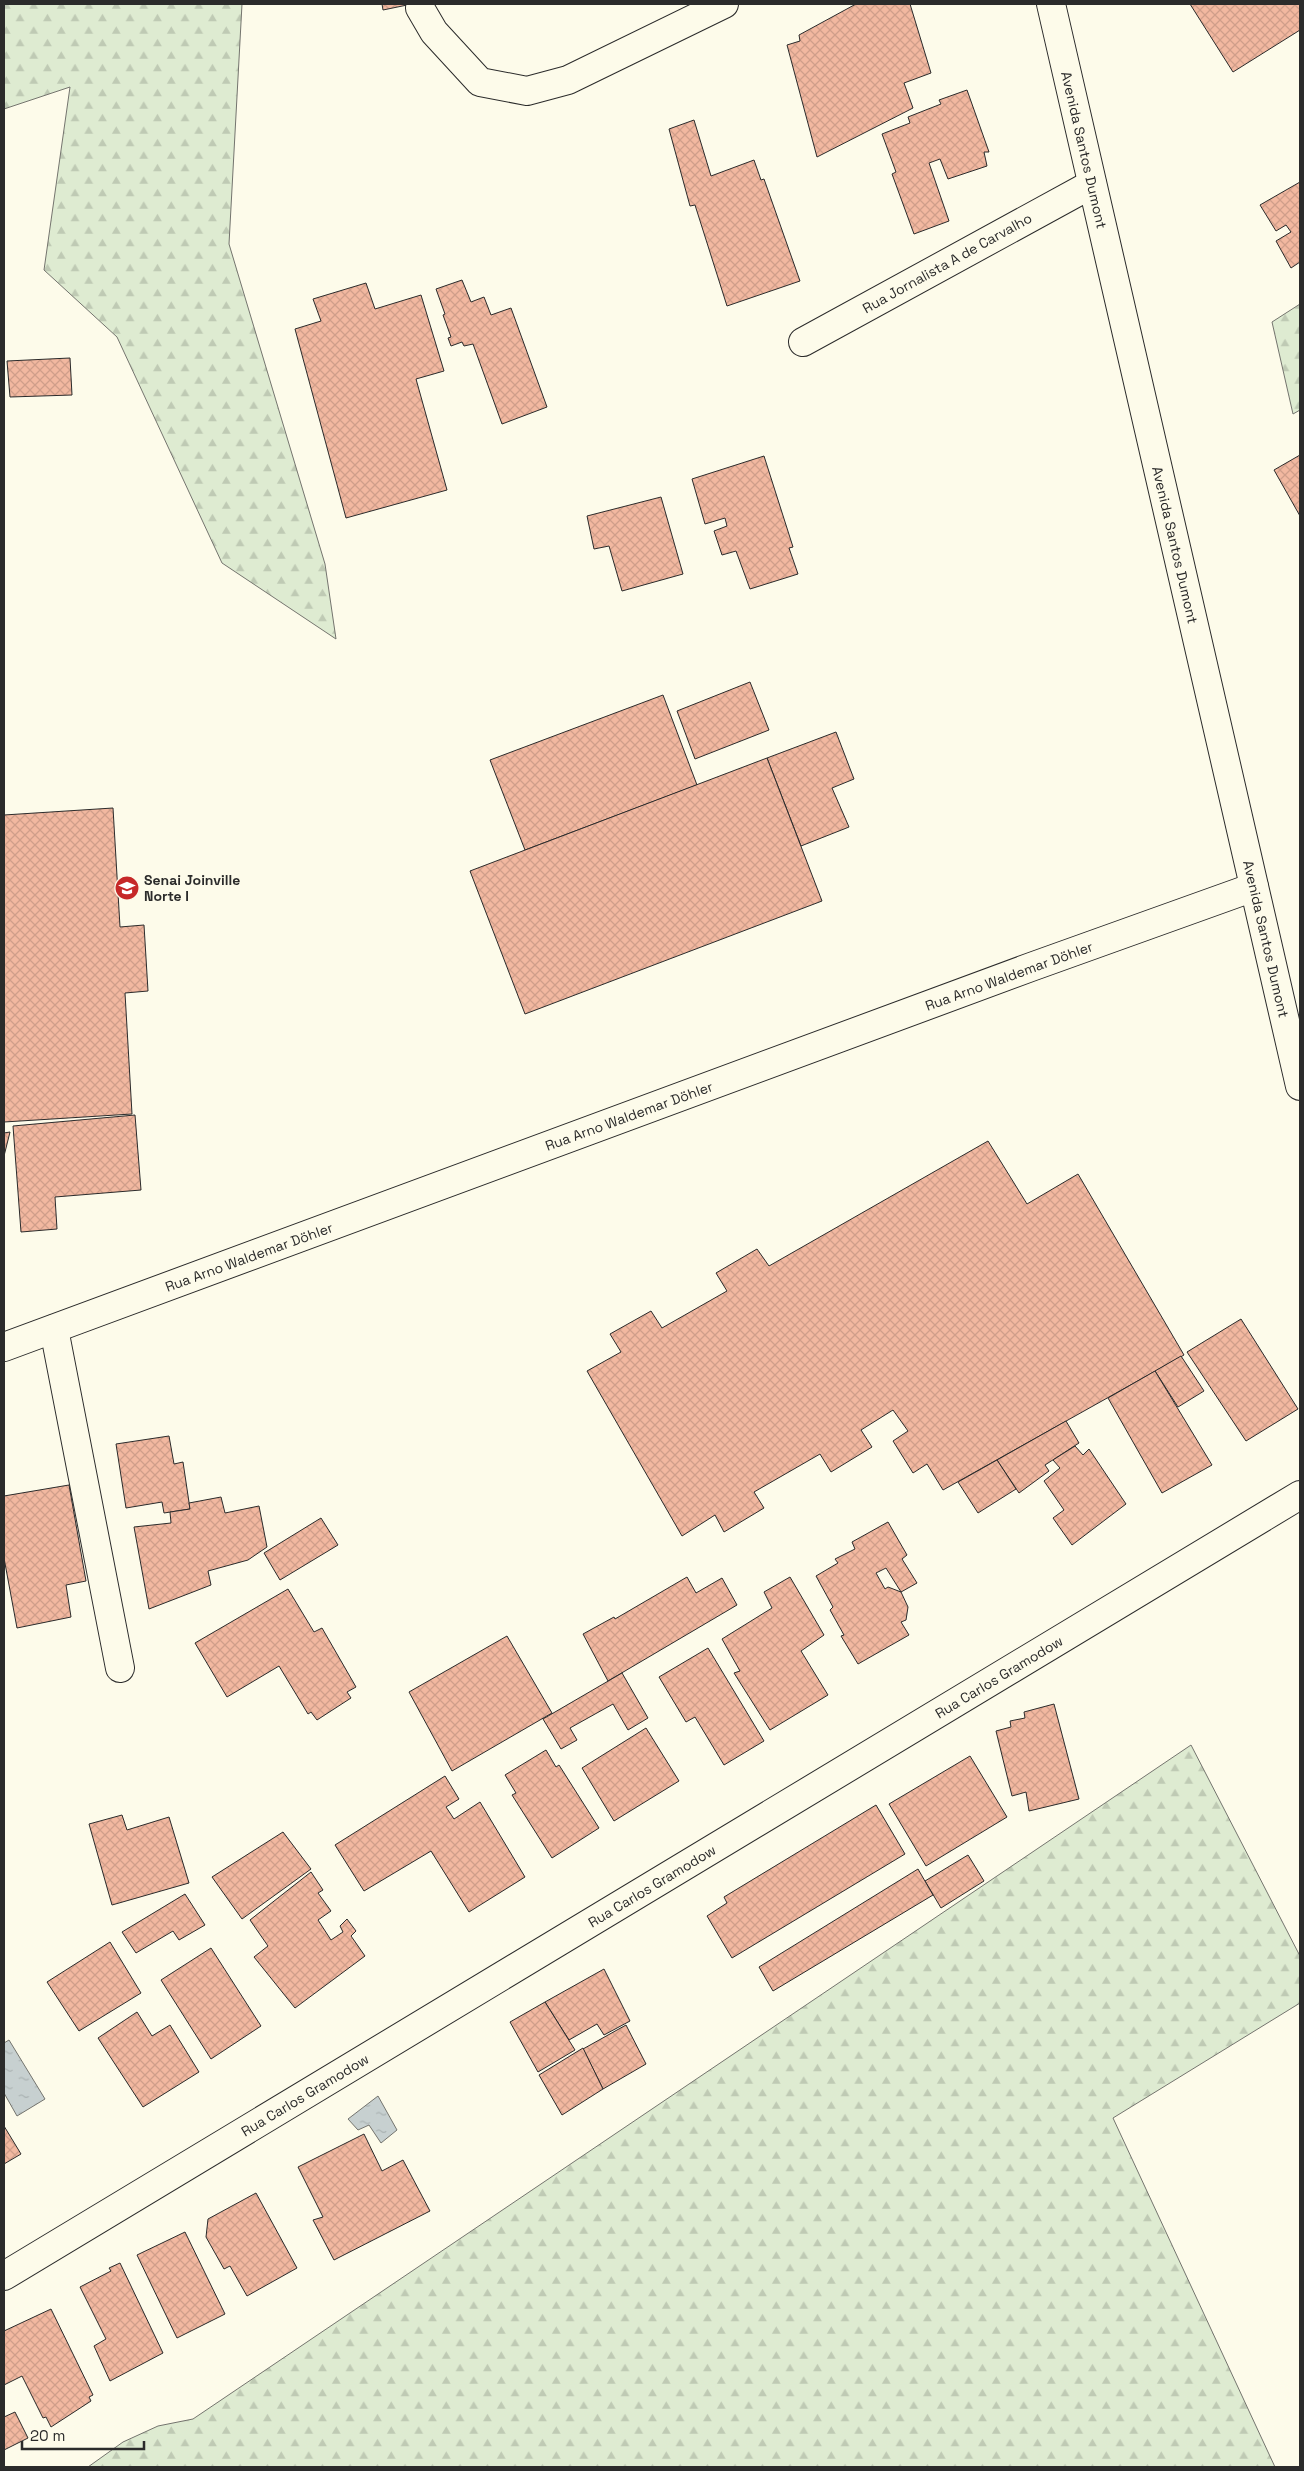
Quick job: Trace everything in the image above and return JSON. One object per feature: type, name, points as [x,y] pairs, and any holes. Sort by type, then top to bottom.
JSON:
[{"type":"main road","points":[[420,8],[434,32],[480,82],[528,91],[568,80],[724,4]]},
{"type":"main road","name":"Avenida Santos Dumont","points":[[1051,4],[1300,1086]]},
{"type":"main road","name":"Rua Jornalista A de Carvalho","points":[[803,342],[1092,184]]},
{"type":"main road","name":"Rua Arno Waldemar Döhler","points":[[4,1347],[1031,967],[1254,887]]},
{"type":"main road","points":[[54,1329],[120,1668]]},
{"type":"main road","name":"Rua Carlos Gramodow","points":[[4,2276],[1300,1495]]},
{"type":"green space","points":[[4,4],[242,4],[229,244],[325,564],[336,639],[222,563],[117,337],[44,270],[70,87],[4,109]]},
{"type":"green space","points":[[1300,304],[1300,410],[1293,414],[1272,322]]},
{"type":"green space","points":[[1191,1745],[1300,1956],[1300,2003],[1113,2118],[1275,2467],[88,2467],[123,2442],[158,2426],[193,2419]]},
{"type":"water","points":[[9,2040],[45,2099],[17,2116],[4,2093],[4,2043]]},
{"type":"water","points":[[378,2096],[397,2130],[381,2143],[369,2125],[358,2130],[348,2119]]},
{"type":"building","points":[[382,4],[412,4],[383,10]]},
{"type":"building","points":[[856,4],[910,4],[931,73],[904,83],[913,108],[817,157],[787,45],[800,41],[799,35]]},
{"type":"building","points":[[1190,4],[1300,4],[1300,30],[1233,72]]},
{"type":"building","points":[[967,90],[989,152],[984,152],[987,166],[948,179],[940,159],[929,163],[949,221],[914,234],[892,174],[896,172],[882,134],[910,123],[908,117],[941,104],[939,100]]},
{"type":"building","points":[[694,120],[711,176],[754,160],[761,180],[764,179],[800,281],[727,306],[695,205],[690,206],[669,129]]},
{"type":"building","points":[[1300,182],[1300,262],[1291,268],[1276,241],[1291,232],[1286,225],[1276,231],[1260,205]]},
{"type":"building","points":[[462,280],[471,302],[484,297],[491,315],[511,308],[547,407],[502,424],[473,344],[464,346],[462,342],[451,346],[448,338],[451,337],[436,289]]},
{"type":"building","points":[[366,283],[375,309],[421,295],[444,371],[416,379],[447,490],[346,518],[295,329],[321,321],[313,299]]},
{"type":"building","points":[[70,358],[72,395],[10,397],[7,361]]},
{"type":"building","points":[[1300,455],[1300,516],[1274,470]]},
{"type":"building","points":[[764,456],[793,547],[789,548],[798,574],[750,589],[736,551],[722,555],[714,531],[727,526],[725,518],[705,524],[692,479]]},
{"type":"building","points":[[661,497],[683,574],[622,591],[609,546],[594,549],[587,516]]},
{"type":"building","points":[[750,682],[769,730],[695,759],[677,711]]},
{"type":"building","points":[[663,695],[697,785],[525,850],[490,760]]},
{"type":"building","points":[[836,732],[854,779],[832,788],[849,827],[801,846],[767,758]]},
{"type":"building","points":[[767,758],[822,901],[525,1014],[470,871]]},
{"type":"building","points":[[113,808],[120,927],[144,925],[148,991],[125,993],[132,1114],[4,1122],[4,815]]},
{"type":"building","points":[[135,1115],[141,1190],[55,1197],[57,1229],[21,1232],[13,1126]]},
{"type":"building","points":[[10,1132],[4,1156],[4,1133]]},
{"type":"building","points":[[988,1141],[1027,1204],[1078,1174],[1184,1355],[943,1490],[927,1464],[913,1473],[893,1441],[908,1431],[893,1410],[861,1430],[872,1447],[831,1472],[820,1454],[754,1492],[764,1508],[724,1532],[715,1515],[682,1536],[587,1371],[621,1352],[610,1334],[651,1311],[662,1328],[727,1291],[716,1273],[757,1249],[769,1266]]},
{"type":"building","points":[[1241,1319],[1298,1409],[1246,1441],[1187,1352]]},
{"type":"building","points":[[1181,1356],[1204,1391],[1178,1407],[1155,1371]]},
{"type":"building","points":[[1155,1371],[1212,1465],[1162,1493],[1108,1398]]},
{"type":"building","points":[[1066,1421],[1079,1443],[1045,1465],[1049,1471],[1019,1493],[997,1460]]},
{"type":"building","points":[[169,1436],[174,1464],[183,1462],[190,1509],[164,1513],[162,1502],[126,1508],[116,1444]]},
{"type":"building","points":[[1075,1446],[1083,1455],[1089,1449],[1126,1504],[1072,1545],[1053,1518],[1064,1510],[1044,1481],[1060,1468],[1053,1460]]},
{"type":"building","points":[[997,1460],[1016,1489],[978,1513],[958,1482]]},
{"type":"building","points":[[69,1485],[86,1581],[66,1585],[71,1617],[17,1628],[4,1558],[4,1496]]},
{"type":"building","points":[[221,1497],[225,1513],[259,1506],[267,1547],[248,1560],[208,1571],[211,1585],[149,1609],[134,1527],[171,1523],[170,1512],[190,1509],[189,1503]]},
{"type":"building","points":[[321,1518],[338,1545],[280,1580],[264,1553]]},
{"type":"building","points":[[888,1522],[907,1555],[902,1559],[917,1583],[901,1592],[908,1607],[906,1620],[901,1622],[909,1635],[858,1664],[841,1636],[844,1635],[830,1610],[833,1607],[816,1576],[838,1563],[835,1559],[855,1549],[852,1542]],"holes":[[[886,1568],[901,1592],[888,1587],[885,1589],[876,1573]]]},
{"type":"building","points":[[687,1577],[696,1593],[722,1578],[737,1605],[608,1681],[583,1634],[614,1617],[615,1619]]},
{"type":"building","points":[[790,1577],[824,1635],[801,1651],[828,1695],[770,1730],[734,1673],[740,1671],[722,1639],[772,1608],[764,1592]]},
{"type":"building","points":[[288,1589],[314,1632],[322,1628],[356,1687],[347,1692],[351,1698],[317,1720],[311,1712],[308,1714],[279,1666],[227,1697],[195,1643]]},
{"type":"building","points":[[507,1636],[552,1713],[452,1771],[409,1692]]},
{"type":"building","points":[[708,1648],[764,1741],[724,1765],[695,1717],[686,1722],[659,1677]]},
{"type":"building","points":[[622,1673],[648,1718],[628,1730],[613,1704],[570,1728],[577,1740],[561,1749],[543,1719]]},
{"type":"building","points":[[1054,1704],[1079,1799],[1029,1811],[1026,1792],[1012,1796],[996,1731],[1011,1727],[1010,1721],[1025,1718],[1024,1712]]},
{"type":"building","points":[[646,1728],[679,1781],[614,1821],[582,1768]]},
{"type":"building","points":[[546,1750],[556,1767],[559,1765],[599,1828],[552,1858],[512,1795],[516,1793],[505,1775]]},
{"type":"building","points":[[970,1756],[1007,1817],[926,1866],[889,1804]]},
{"type":"building","points":[[445,1776],[459,1799],[446,1807],[454,1819],[480,1802],[525,1877],[469,1912],[431,1851],[364,1891],[335,1845]]},
{"type":"building","points":[[876,1805],[905,1854],[732,1958],[707,1916],[727,1903],[724,1897]]},
{"type":"building","points":[[122,1815],[127,1830],[169,1817],[189,1883],[112,1905],[89,1824]]},
{"type":"building","points":[[283,1832],[311,1869],[242,1919],[212,1877]]},
{"type":"building","points":[[968,1855],[984,1881],[941,1908],[925,1881]]},
{"type":"building","points":[[918,1869],[933,1895],[773,1991],[759,1967]]},
{"type":"building","points":[[311,1872],[323,1890],[318,1893],[331,1911],[318,1920],[331,1940],[343,1932],[340,1926],[347,1919],[356,1931],[351,1936],[365,1956],[295,2008],[254,1957],[268,1946],[250,1920]]},
{"type":"building","points":[[185,1894],[205,1925],[179,1940],[173,1931],[136,1953],[122,1932]]},
{"type":"building","points":[[110,1942],[141,1993],[79,2031],[47,1982]]},
{"type":"building","points":[[211,1948],[261,2026],[211,2059],[161,1980]]},
{"type":"building","points":[[604,1969],[630,2021],[604,2035],[597,2024],[569,2040],[545,2002]]},
{"type":"building","points":[[545,2002],[575,2050],[538,2072],[510,2022]]},
{"type":"building","points":[[137,2012],[152,2036],[170,2025],[199,2072],[143,2107],[98,2038]]},
{"type":"building","points":[[626,2025],[646,2064],[603,2089],[583,2049]]},
{"type":"building","points":[[583,2048],[603,2089],[562,2115],[539,2075]]},
{"type":"building","points":[[4,2126],[21,2154],[4,2164]]},
{"type":"building","points":[[364,2134],[382,2171],[403,2160],[430,2211],[334,2260],[313,2220],[323,2217],[298,2167]]},
{"type":"building","points":[[256,2193],[297,2268],[247,2296],[230,2266],[224,2269],[206,2237],[208,2219]]},
{"type":"building","points":[[185,2232],[225,2314],[177,2338],[137,2255]]},
{"type":"building","points":[[120,2263],[163,2353],[110,2381],[94,2346],[106,2339],[80,2287],[111,2271],[109,2268]]},
{"type":"building","points":[[51,2309],[93,2395],[89,2397],[91,2401],[51,2427],[46,2417],[43,2418],[22,2376],[4,2385],[4,2331]]},
{"type":"building","points":[[15,2412],[28,2438],[4,2450],[4,2417]]},
{"type":"place","name":"Senai Joinville Norte I","points":[[127,888]]}]
